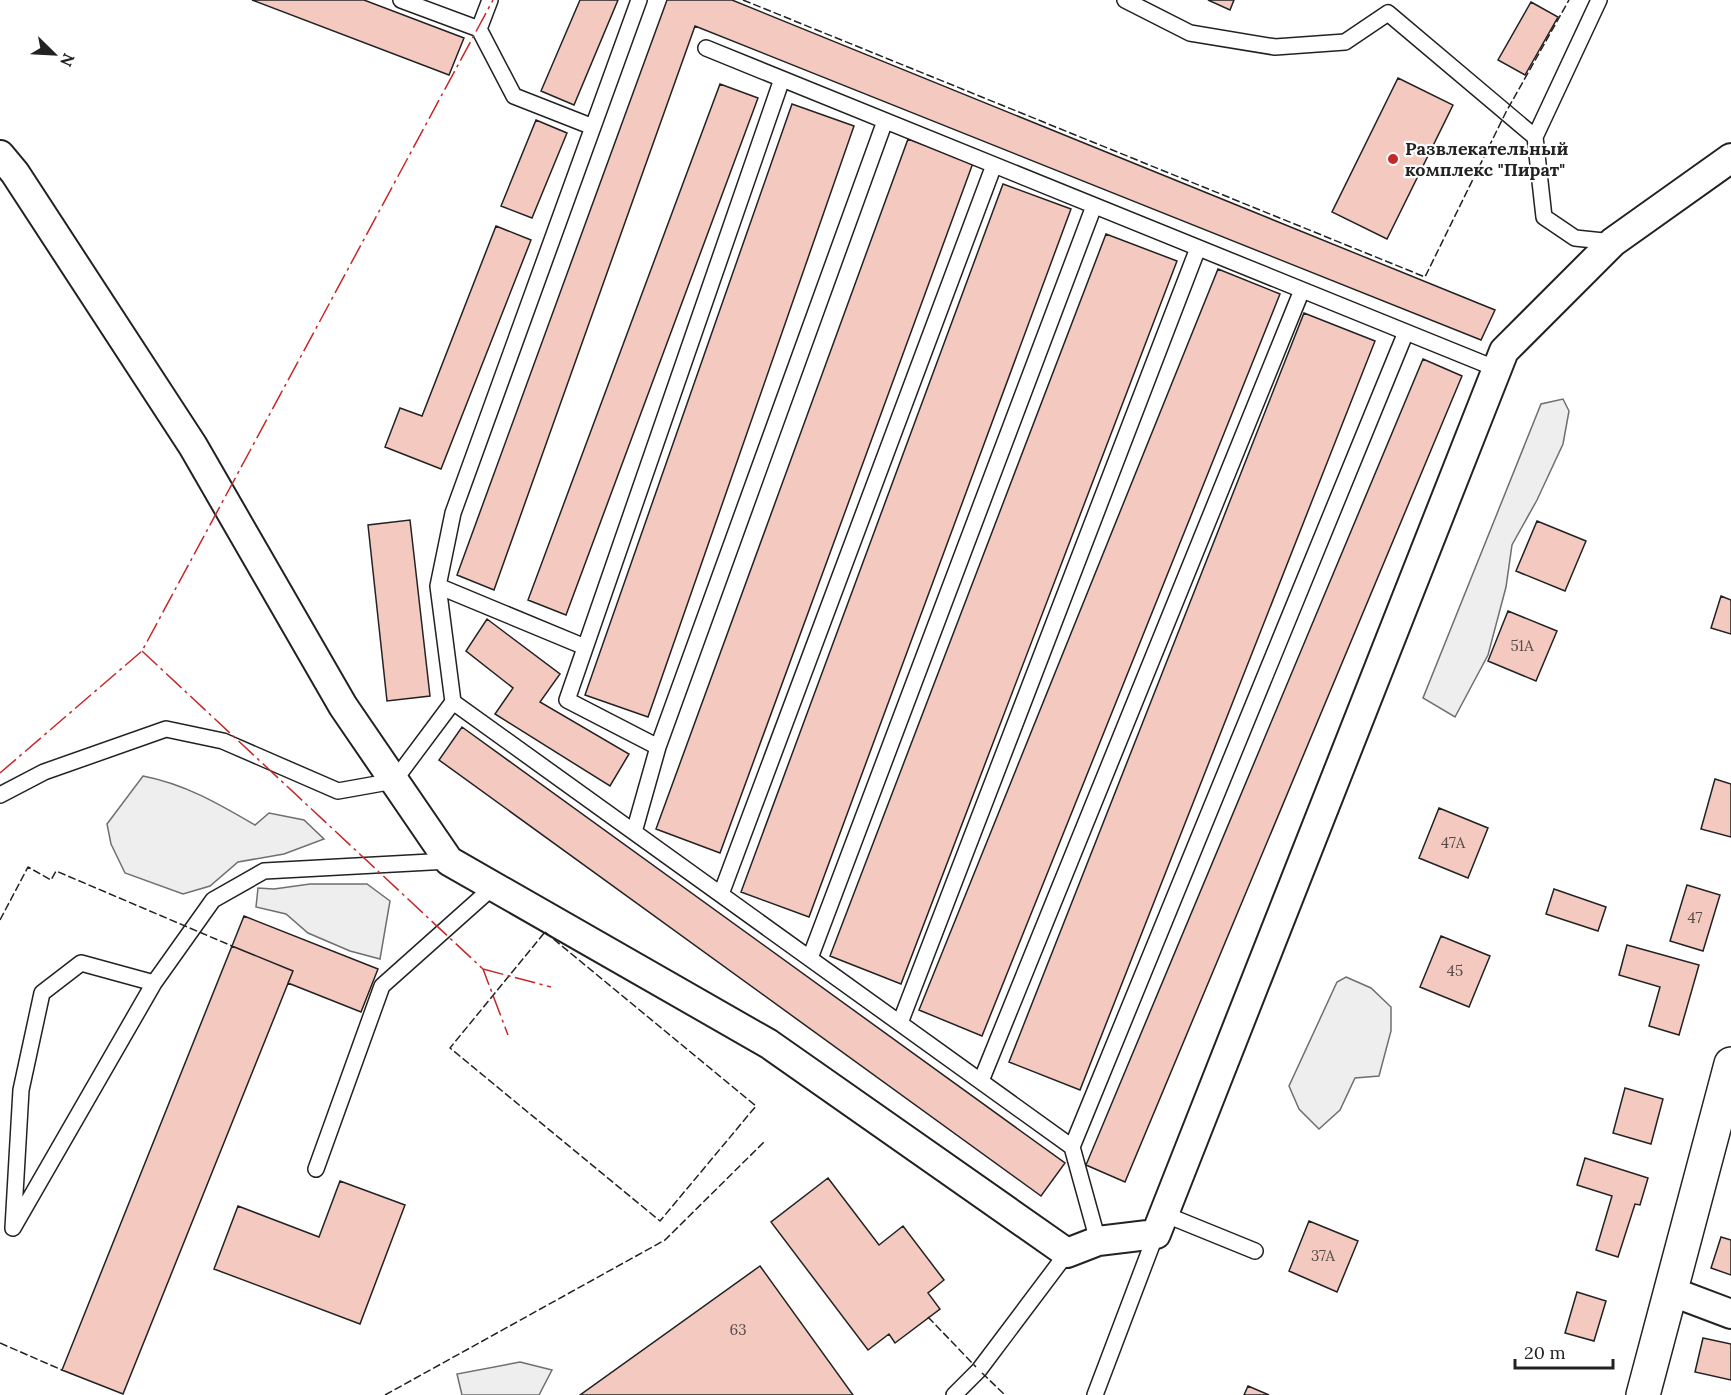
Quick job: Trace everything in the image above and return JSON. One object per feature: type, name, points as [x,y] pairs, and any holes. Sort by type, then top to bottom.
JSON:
[{"type":"main road","points":[[1643,1395],[1731,1064]]},
{"type":"street","points":[[0,155],[15,172],[193,446],[343,706],[449,861],[770,1044],[1067,1253],[1098,1241],[1160,1224],[1504,351],[1613,242],[1731,159]]},
{"type":"street","points":[[1671,1291],[1731,1314]]},
{"type":"lane","points":[[401,0],[479,28],[514,96],[592,127]]},
{"type":"lane","points":[[479,28],[490,0]]},
{"type":"lane","points":[[0,795],[44,772],[166,729],[223,741],[338,791],[393,781],[453,702],[438,586],[453,513],[639,0]]},
{"type":"lane","points":[[1125,0],[1190,33],[1275,47],[1345,42],[1388,7],[1535,137]]},
{"type":"lane","points":[[1599,0],[1535,137],[1544,217],[1575,238],[1613,242]]},
{"type":"lane","points":[[706,48],[1497,369]]},
{"type":"lane","points":[[658,747],[567,700],[782,79]]},
{"type":"lane","points":[[634,832],[658,747],[885,121]]},
{"type":"lane","points":[[721,894],[994,165]]},
{"type":"lane","points":[[810,958],[1094,206]]},
{"type":"lane","points":[[900,1023],[1198,248]]},
{"type":"lane","points":[[981,1081],[1302,290]]},
{"type":"lane","points":[[1098,1241],[1072,1147],[1406,332]]},
{"type":"lane","points":[[438,586],[585,647]]},
{"type":"lane","points":[[453,702],[1072,1147]]},
{"type":"lane","points":[[154,983],[81,963],[42,993],[21,1090],[13,1228],[154,983],[213,900],[264,872],[449,861]]},
{"type":"lane","points":[[316,1169],[382,986],[493,886]]},
{"type":"lane","points":[[1095,1395],[1160,1224],[1255,1251]]},
{"type":"lane","points":[[954,1395],[979,1370],[1067,1253]]},
{"type":"shaded area","points":[[1563,399],[1569,411],[1563,444],[1537,500],[1512,545],[1506,587],[1488,655],[1455,717],[1423,698],[1541,404]]},
{"type":"shaded area","points":[[143,776],[187,789],[255,825],[269,813],[304,820],[324,839],[284,854],[238,862],[210,886],[183,894],[125,873],[111,844],[107,824]]},
{"type":"shaded area","points":[[310,884],[367,884],[390,901],[380,959],[350,951],[308,933],[286,914],[256,907],[258,888],[274,889]]},
{"type":"shaded area","points":[[1346,977],[1371,988],[1391,1007],[1391,1031],[1379,1076],[1355,1078],[1340,1110],[1319,1129],[1299,1109],[1289,1086],[1337,982]]},
{"type":"shaded area","points":[[520,1362],[552,1370],[539,1395],[462,1395],[457,1374]]},
{"type":"building","points":[[252,0],[364,0],[464,38],[449,75]]},
{"type":"building","points":[[580,0],[618,0],[574,105],[541,91]]},
{"type":"building","points":[[667,0],[732,0],[1495,310],[1481,340],[695,26],[494,590],[457,575]]},
{"type":"building","points":[[1208,0],[1234,0],[1230,10]]},
{"type":"building","points":[[1531,2],[1558,17],[1525,75],[1498,60]]},
{"type":"building","name":"Развлекательный комплекс \"Пират\"","points":[[1398,78],[1453,105],[1387,239],[1332,212]]},
{"type":"building","points":[[720,84],[758,98],[566,615],[528,600]]},
{"type":"building","points":[[792,104],[854,126],[648,717],[585,695]]},
{"type":"building","points":[[536,120],[567,133],[532,218],[501,206]]},
{"type":"building","points":[[908,139],[973,163],[720,853],[656,829]]},
{"type":"building","points":[[1003,184],[1071,209],[809,917],[741,892]]},
{"type":"building","points":[[496,226],[531,240],[441,469],[385,447],[400,408],[422,416]]},
{"type":"building","points":[[1106,234],[1177,261],[901,984],[830,956]]},
{"type":"building","points":[[1218,269],[1280,294],[982,1036],[919,1010]]},
{"type":"building","points":[[1304,313],[1375,341],[1080,1090],[1009,1062]]},
{"type":"building","points":[[1423,359],[1462,376],[1125,1182],[1086,1165]]},
{"type":"building","points":[[410,520],[430,696],[387,701],[368,525]]},
{"type":"building","points":[[1537,521],[1586,541],[1565,591],[1516,571]]},
{"type":"building","points":[[1721,596],[1731,600],[1731,634],[1711,628]]},
{"type":"building","points":[[1508,611],[1557,631],[1536,681],[1488,661]]},
{"type":"building","points":[[487,619],[560,674],[540,702],[629,754],[610,786],[495,714],[513,688],[466,651]]},
{"type":"building","points":[[462,727],[1065,1163],[1041,1196],[439,760]]},
{"type":"building","points":[[1715,779],[1731,784],[1731,837],[1701,829]]},
{"type":"building","points":[[1439,808],[1488,828],[1468,878],[1419,858]]},
{"type":"building","points":[[1687,885],[1720,895],[1703,951],[1670,941]]},
{"type":"building","points":[[1554,889],[1606,907],[1598,931],[1546,914]]},
{"type":"building","points":[[244,916],[378,969],[361,1012],[288,983],[293,971],[232,946]]},
{"type":"building","points":[[1441,936],[1490,956],[1469,1007],[1420,987]]},
{"type":"building","points":[[1627,945],[1699,965],[1679,1035],[1649,1026],[1660,987],[1619,975]]},
{"type":"building","points":[[232,946],[293,971],[123,1394],[62,1370]]},
{"type":"building","points":[[1625,1088],[1663,1099],[1651,1144],[1613,1133]]},
{"type":"building","points":[[1585,1158],[1648,1178],[1640,1205],[1635,1204],[1618,1257],[1596,1250],[1612,1196],[1577,1185]]},
{"type":"building","points":[[828,1178],[879,1245],[903,1226],[944,1280],[928,1293],[940,1309],[895,1343],[889,1334],[868,1350],[771,1222]]},
{"type":"building","points":[[340,1181],[405,1205],[360,1324],[214,1269],[238,1206],[319,1237]]},
{"type":"building","points":[[1309,1221],[1358,1241],[1337,1292],[1289,1271]]},
{"type":"building","points":[[1721,1237],[1731,1240],[1731,1275],[1711,1268]]},
{"type":"building","points":[[760,1266],[853,1395],[580,1395]]},
{"type":"building","points":[[1577,1292],[1606,1301],[1594,1341],[1565,1333]]},
{"type":"building","points":[[1703,1338],[1731,1344],[1731,1380],[1695,1372]]},
{"type":"building","points":[[1248,1386],[1269,1395],[1244,1395]]},
{"type":"fence","points":[[743,0],[1425,277],[1506,112],[1569,0]]},
{"type":"fence","points":[[0,920],[28,867],[51,880],[56,871],[232,946]]},
{"type":"fence","points":[[545,932],[756,1106],[660,1221],[450,1048],[545,932]]},
{"type":"fence","points":[[385,1395],[665,1240],[765,1141]]},
{"type":"fence","points":[[928,1317],[976,1367]]},
{"type":"fence","points":[[0,1343],[62,1370]]},
{"type":"fence","points":[[982,1373],[1005,1395]]},
{"type":"power","points":[[0,773],[142,651],[493,0]]},
{"type":"power","points":[[142,651],[483,969],[508,1035]]},
{"type":"power","points":[[483,969],[551,987]]},
{"type":"place","name":"Развлекательный комплекс \"Пират\"","points":[[1393,159]]}]
